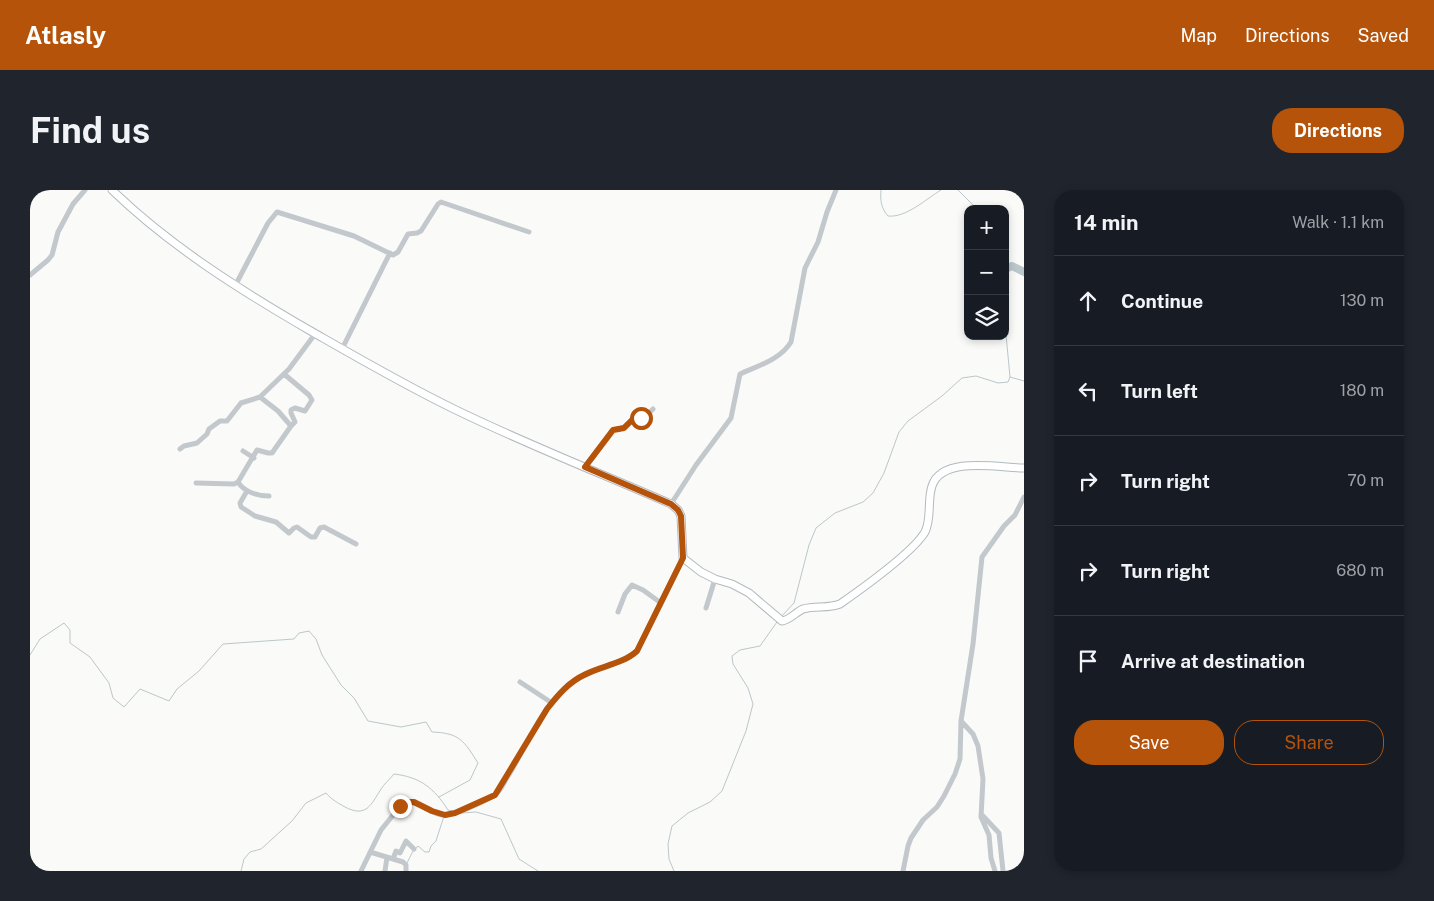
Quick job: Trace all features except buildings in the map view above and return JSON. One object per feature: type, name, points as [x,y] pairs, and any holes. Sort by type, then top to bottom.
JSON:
[{"type":"street","points":[[30,275],[44,265],[52,255],[62,226],[73,204],[85,190]]},
{"type":"street","points":[[671,504],[730,418],[734,408],[739,375],[778,356],[791,342],[805,268],[818,242],[836,190]]},
{"type":"street","points":[[116,192],[161,231],[235,286],[315,334],[401,383],[458,411],[671,504],[678,510],[681,516],[683,558],[637,651],[628,657],[583,675],[567,687],[552,703],[498,792],[456,812],[444,815],[414,802],[404,803],[400,806],[381,830],[360,871]]},
{"type":"street","points":[[235,286],[268,223],[277,212],[354,236],[395,254],[408,234],[420,232],[441,202],[529,232]]},
{"type":"street","points":[[342,349],[390,253]]},
{"type":"street","points":[[180,449],[197,443],[220,420],[227,421],[241,403],[260,397],[284,374],[315,334]]},
{"type":"street","points":[[196,483],[235,484],[258,450],[268,454],[272,453],[295,422],[290,413],[291,410],[295,408],[305,411],[312,400],[309,394],[284,374]]},
{"type":"street","points":[[260,397],[278,411],[291,426]]},
{"type":"street","points":[[585,467],[613,430],[624,428],[634,418],[644,418],[653,409]]},
{"type":"street","points":[[243,451],[254,458]]},
{"type":"street","points":[[683,558],[700,572],[732,584],[749,593],[779,619],[786,621],[801,610],[840,604],[913,546],[926,530],[931,488],[933,482],[940,476],[950,470],[974,465],[1024,468]]},
{"type":"street","points":[[238,482],[247,491],[269,496]]},
{"type":"street","points":[[247,491],[240,503],[241,507],[256,516],[276,522],[289,533],[297,527],[311,537],[315,537],[320,528],[324,527],[356,544]]},
{"type":"street","points":[[903,871],[908,846],[912,838],[923,820],[937,807],[955,774],[960,759],[961,720],[974,644],[982,557],[1004,526],[1015,515],[1024,497]]},
{"type":"street","points":[[706,608],[715,579]]},
{"type":"street","points":[[618,612],[630,586],[643,590],[661,603]]},
{"type":"street","points":[[520,682],[552,703]]},
{"type":"street","points":[[961,720],[973,734],[978,746],[983,780],[981,814],[989,835],[991,858],[995,871]]},
{"type":"street","points":[[981,814],[999,833],[1003,871]]},
{"type":"street","points":[[393,859],[396,852],[400,853],[406,841],[414,849]]},
{"type":"street","points":[[371,852],[406,864],[406,871]]},
{"type":"street","points":[[385,871],[387,857]]},
{"type":"waterway","points":[[881,190],[881,204],[888,216],[895,216],[909,211],[941,190]]},
{"type":"waterway","points":[[958,190],[973,205]]},
{"type":"waterway","points":[[1009,267],[1012,266],[1024,272]]},
{"type":"waterway","points":[[1007,340],[1010,377],[1024,381]]},
{"type":"waterway","points":[[781,617],[794,603],[809,545],[816,528],[835,513],[863,502],[873,493],[884,473],[899,432],[908,421],[942,396],[962,378],[976,376],[998,383],[1008,382],[1010,377]]},
{"type":"waterway","points":[[674,871],[669,859],[668,844],[672,826],[688,813],[710,802],[722,791],[746,731],[753,704],[748,688],[733,664],[732,656],[740,650],[760,646],[777,622]]},
{"type":"waterway","points":[[30,655],[40,639],[64,623],[70,630],[70,643],[90,657],[109,683],[113,698],[124,707],[140,689],[169,701],[177,689],[199,671],[223,644],[294,639],[299,633],[309,631],[316,639],[322,655],[341,685],[354,698],[368,721],[401,727],[426,722],[432,732],[455,736],[469,749],[478,763],[470,780],[439,797]]},
{"type":"waterway","points":[[241,871],[244,859],[250,852],[261,849],[292,821],[306,803],[326,793],[345,807],[352,810],[363,810],[371,805],[382,787],[394,774],[411,778],[426,785],[448,810],[452,811]]},
{"type":"waterway","points":[[461,813],[476,812],[501,819],[519,859],[538,871]]},
{"type":"waterway","points":[[416,848],[418,846],[425,852],[429,852],[431,846],[436,841],[444,816]]},
{"type":"waterway","points":[[407,863],[413,851]]},
{"type":"route","points":[[400,806],[407,802],[414,802],[445,815],[455,813],[495,795],[547,709],[557,696],[583,675],[633,654],[644,640],[683,558],[681,516],[676,507],[671,504],[585,467],[614,429],[624,428],[634,418],[641,418]]}]
